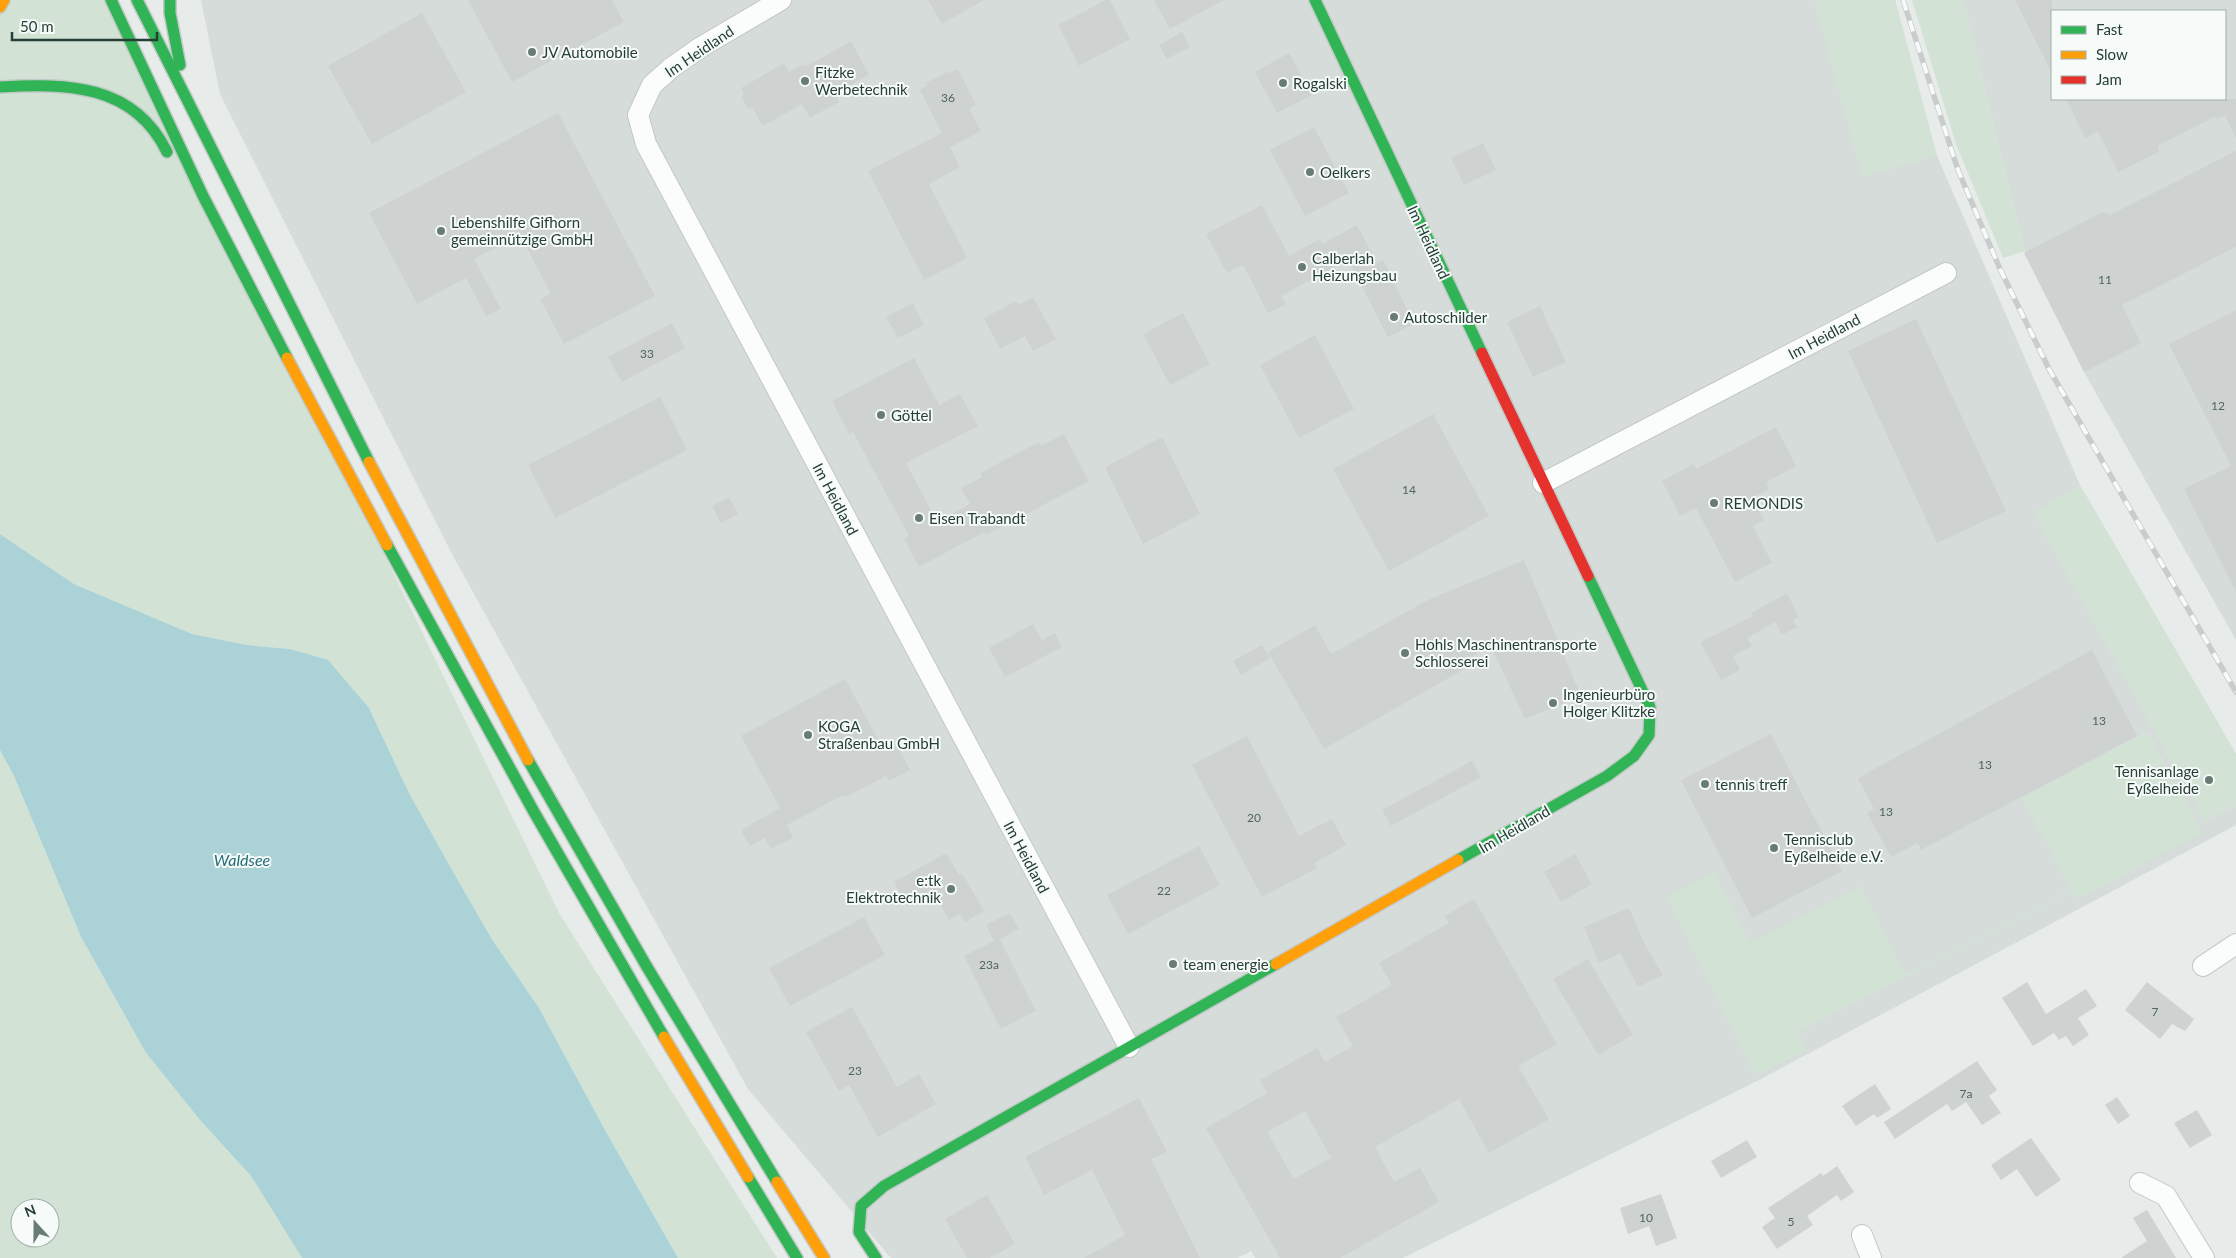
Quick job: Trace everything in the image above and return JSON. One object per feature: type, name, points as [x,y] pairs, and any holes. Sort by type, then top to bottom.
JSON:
[{"type":"main road","points":[[0,7],[4,0]]},
{"type":"main road","points":[[111,0],[202,194],[312,406],[540,824],[723,1138],[797,1258]]},
{"type":"main road","points":[[137,0],[342,410],[589,868],[723,1096],[824,1258]]},
{"type":"main road","points":[[170,0],[170,13],[187,100]]},
{"type":"main road","name":"Im Heidland","points":[[876,1258],[859,1232],[860,1215],[862,1206],[884,1186],[1607,776],[1634,756],[1649,735],[1650,707],[1315,0]]},
{"type":"main road","points":[[0,87],[65,85],[92,90],[116,99],[139,114],[154,129],[174,164],[202,194]]},
{"type":"street","name":"Im Heidland","points":[[780,0],[701,47],[671,68],[652,85],[638,115],[646,144],[1129,1047]]},
{"type":"street","name":"Im Heidland","points":[[1543,483],[1946,273]]},
{"type":"street","points":[[2203,966],[2236,944]]},
{"type":"street","points":[[2140,1183],[2166,1196],[2204,1258]]},
{"type":"street","points":[[1862,1235],[1871,1258]]},
{"type":"shaded area","points":[[201,0],[1895,0],[1937,156],[2080,485],[2236,754],[2236,825],[1757,1081],[1403,1258],[1255,1258],[1251,1251],[1238,1258],[891,1258],[748,1089],[453,556],[220,94]]},
{"type":"shaded area","points":[[1963,0],[2236,0],[2236,640],[2084,372],[2025,251]]},
{"type":"green space","points":[[0,0],[114,0],[559,913],[777,1258],[678,1258],[605,1130],[539,1008],[493,941],[456,877],[409,793],[369,708],[290,649],[247,645],[192,634],[74,584],[0,534]]},
{"type":"green space","points":[[1814,0],[1895,0],[1937,156],[1862,177]]},
{"type":"green space","points":[[1912,0],[1963,0],[2025,251],[2003,258],[1956,144]]},
{"type":"green space","name":"Tennisanlage Eyßelheide","points":[[2080,485],[2236,754],[2236,806],[2199,825],[2202,833],[2077,900],[2072,891],[1799,1032],[1807,1050],[1755,1076],[1667,897],[1714,873],[1751,943],[1860,886],[1906,975],[2071,890],[2022,798],[2147,731],[2198,824],[2204,821],[2033,513]]},
{"type":"green space","points":[[0,750],[14,776],[81,937],[146,1053],[200,1120],[251,1176],[302,1258],[0,1258]]},
{"type":"water","name":"Waldsee","points":[[0,534],[74,584],[192,634],[247,645],[290,649],[328,660],[369,708],[409,793],[456,877],[493,941],[539,1008],[605,1130],[678,1258],[302,1258],[251,1176],[200,1120],[146,1053],[81,937],[14,776],[0,750]]},
{"type":"building","name":"JV Automobile","points":[[468,0],[612,0],[624,22],[512,82]]},
{"type":"building","points":[[928,0],[984,0],[942,24]]},
{"type":"building","points":[[1106,0],[1110,0],[1130,39],[1079,66],[1058,25]]},
{"type":"building","points":[[1154,0],[1224,0],[1170,29]]},
{"type":"building","points":[[2015,0],[2052,0],[2051,71]]},
{"type":"building","points":[[422,13],[466,92],[372,144],[328,66]]},
{"type":"building","points":[[1182,32],[1190,47],[1167,59],[1159,45]]},
{"type":"building","name":"Fitzke Werbetechnik","points":[[851,41],[869,75],[835,94],[839,102],[810,118],[802,104],[763,126],[752,107],[748,109],[741,96],[744,94],[741,88],[784,63],[789,72],[803,64],[805,66],[814,62]]},
{"type":"building","name":"Rogalski","points":[[1289,53],[1312,95],[1277,113],[1255,72]]},
{"type":"building","points":[[958,69],[976,105],[969,109],[981,131],[950,147],[960,167],[929,184],[967,258],[924,280],[868,171],[942,133],[920,90],[928,85],[926,83],[949,71],[950,73]]},
{"type":"building","points":[[2236,99],[2236,138],[2225,116],[2217,119],[2216,116],[2157,146],[2160,151],[2118,172],[2098,131],[2085,138],[2066,100]]},
{"type":"building","name":"Lebenshilfe Gifhorn gemeinnützige GmbH","points":[[558,113],[655,296],[564,344],[540,299],[551,294],[520,235],[474,259],[501,309],[486,316],[466,278],[417,304],[369,213]]},
{"type":"building","name":"Oelkers","points":[[1314,127],[1349,193],[1305,216],[1270,150]]},
{"type":"building","points":[[1483,143],[1496,170],[1464,185],[1451,158]]},
{"type":"building","points":[[2236,151],[2236,247],[2122,305],[2141,343],[2084,372],[2024,253],[2103,212],[2110,215]]},
{"type":"building","points":[[1262,205],[1289,256],[1320,239],[1322,244],[1357,225],[1377,263],[1383,260],[1414,324],[1388,337],[1348,260],[1281,296],[1286,304],[1268,313],[1243,265],[1227,273],[1206,234]]},
{"type":"building","points":[[1033,297],[1056,339],[1033,351],[1025,336],[1000,349],[984,318],[1016,301],[1018,305]]},
{"type":"building","points":[[913,303],[924,325],[898,338],[886,317]]},
{"type":"building","points":[[1540,306],[1566,362],[1533,377],[1507,322]]},
{"type":"building","points":[[2236,310],[2236,592],[2184,489],[2231,466],[2169,344]]},
{"type":"building","points":[[1183,313],[1210,364],[1170,385],[1143,334]]},
{"type":"building","points":[[1916,319],[2006,511],[1937,543],[1848,351]]},
{"type":"building","points":[[672,323],[685,348],[622,382],[608,357]]},
{"type":"building","points":[[1315,335],[1354,409],[1299,438],[1260,365]]},
{"type":"building","points":[[914,358],[939,405],[960,394],[978,426],[906,463],[937,522],[970,504],[961,488],[982,477],[980,473],[1039,442],[1041,446],[1064,434],[1089,481],[986,535],[984,532],[919,567],[904,539],[909,536],[853,432],[849,434],[832,401]]},
{"type":"building","points":[[660,397],[687,450],[555,518],[528,465]]},
{"type":"building","points":[[1433,414],[1489,516],[1389,571],[1333,469]]},
{"type":"building","name":"REMONDIS","points":[[1776,427],[1796,466],[1766,482],[1769,489],[1752,498],[1764,520],[1753,526],[1772,563],[1735,582],[1696,508],[1680,516],[1662,481],[1693,464],[1696,469]]},
{"type":"building","points":[[1162,437],[1200,514],[1143,544],[1105,467]]},
{"type":"building","points":[[729,497],[738,514],[721,523],[712,506]]},
{"type":"building","name":"Hohls Maschinentransporte Schlosserei","points":[[1524,560],[1581,696],[1525,719],[1491,646],[1465,660],[1468,667],[1324,749],[1268,652],[1315,625],[1331,654],[1428,600]]},
{"type":"building","points":[[1787,593],[1799,617],[1793,620],[1797,627],[1782,635],[1775,622],[1747,638],[1752,646],[1733,656],[1740,670],[1721,680],[1700,642],[1753,616],[1751,613]]},
{"type":"building","points":[[1033,624],[1042,640],[1055,633],[1062,647],[1005,677],[989,648]]},
{"type":"building","points":[[1262,645],[1270,658],[1241,675],[1233,661]]},
{"type":"building","points":[[2092,650],[2137,736],[1921,850],[1918,843],[1891,857],[1867,813],[1874,809],[1858,778]]},
{"type":"building","points":[[845,679],[885,752],[897,746],[910,770],[889,781],[886,776],[844,798],[843,795],[787,825],[793,838],[771,849],[765,838],[750,846],[741,830],[780,808],[741,736]]},
{"type":"building","name":"Tennisclub Eyßelheide e.V.","points":[[1771,734],[1842,871],[1752,918],[1681,780]]},
{"type":"building","points":[[1247,736],[1299,836],[1332,819],[1346,845],[1314,863],[1317,868],[1262,897],[1192,765]]},
{"type":"building","points":[[1472,761],[1481,777],[1391,826],[1382,810]]},
{"type":"building","points":[[1199,846],[1220,885],[1128,934],[1107,895]]},
{"type":"building","points":[[946,853],[959,875],[962,873],[984,911],[965,922],[960,914],[949,920],[933,891],[907,906],[894,882]]},
{"type":"building","points":[[1575,854],[1592,884],[1561,902],[1544,872]]},
{"type":"building","points":[[1474,899],[1557,1044],[1518,1066],[1549,1119],[1489,1153],[1459,1099],[1375,1147],[1394,1182],[1420,1168],[1439,1202],[1340,1258],[1280,1258],[1206,1128],[1267,1093],[1260,1080],[1317,1048],[1325,1062],[1353,1046],[1336,1017],[1392,985],[1379,963],[1449,923],[1445,916]],"holes":[[[1305,1111],[1331,1158],[1294,1179],[1267,1132]]]},
{"type":"building","points":[[1629,908],[1644,943],[1663,975],[1638,987],[1620,953],[1599,963],[1584,927]]},
{"type":"building","points":[[1010,913],[1019,929],[1000,939],[1036,1011],[1001,1029],[964,956],[994,941],[986,925]]},
{"type":"building","points":[[864,917],[885,955],[790,1006],[769,968]]},
{"type":"building","points":[[1588,959],[1633,1035],[1598,1055],[1553,979]]},
{"type":"building","points":[[2027,982],[2046,1014],[2086,989],[2097,1006],[2078,1018],[2089,1035],[2073,1046],[2066,1036],[2059,1040],[2054,1033],[2033,1046],[2002,998]]},
{"type":"building","points":[[2147,982],[2194,1019],[2185,1031],[2172,1024],[2160,1039],[2125,1010]]},
{"type":"building","points":[[852,1007],[897,1087],[919,1074],[936,1104],[878,1137],[849,1085],[839,1091],[806,1032]]},
{"type":"building","points":[[1977,1061],[1997,1090],[1989,1096],[2001,1113],[1982,1125],[1966,1102],[1952,1111],[1947,1104],[1895,1139],[1884,1122]]},
{"type":"building","points":[[1875,1084],[1891,1109],[1877,1118],[1874,1114],[1856,1126],[1842,1106]]},
{"type":"building","points":[[2117,1097],[2130,1116],[2118,1124],[2105,1105]]},
{"type":"building","points":[[1139,1098],[1167,1152],[1151,1159],[1200,1258],[1084,1258],[1125,1235],[1092,1170],[1044,1195],[1025,1157]]},
{"type":"building","points":[[2197,1110],[2212,1135],[2190,1148],[2174,1123]]},
{"type":"building","points":[[2031,1138],[2061,1180],[2036,1197],[2017,1169],[2001,1180],[1991,1165]]},
{"type":"building","points":[[1747,1140],[1757,1157],[1721,1178],[1711,1161]]},
{"type":"building","points":[[1837,1166],[1854,1192],[1841,1201],[1837,1195],[1807,1216],[1813,1225],[1777,1249],[1762,1227],[1775,1218],[1768,1208],[1821,1173],[1823,1176]]},
{"type":"building","points":[[1661,1194],[1677,1238],[1656,1246],[1649,1226],[1628,1234],[1620,1208]]},
{"type":"building","points":[[987,1195],[1015,1244],[990,1258],[967,1258],[945,1219]]},
{"type":"building","points":[[2147,1210],[2176,1258],[2121,1258],[2147,1241],[2133,1218]]},
{"type":"railway","points":[[1903,0],[1958,170],[2000,269],[2049,369],[2236,692]]},
{"type":"traffic: fast","points":[[111,0],[203,196],[287,358]]},
{"type":"traffic: fast","points":[[137,0],[369,462]]},
{"type":"traffic: fast","points":[[170,0],[170,13],[180,65]]},
{"type":"traffic: fast","points":[[1315,0],[1482,353]]},
{"type":"traffic: fast","points":[[0,87],[50,86],[74,88],[96,92],[117,100],[136,113],[153,130],[167,152]]},
{"type":"traffic: fast","points":[[387,545],[534,812],[664,1037]]},
{"type":"traffic: fast","points":[[1458,860],[1607,776],[1634,756],[1649,735],[1650,707],[1588,576]]},
{"type":"traffic: fast","points":[[528,760],[647,967],[777,1182]]},
{"type":"traffic: fast","points":[[876,1258],[859,1232],[861,1206],[884,1186],[1276,964]]},
{"type":"traffic: fast","points":[[748,1177],[797,1258]]},
{"type":"traffic: slow","points":[[0,7],[4,0]]},
{"type":"traffic: slow","points":[[287,358],[387,545]]},
{"type":"traffic: slow","points":[[369,462],[528,760]]},
{"type":"traffic: slow","points":[[1276,964],[1458,860]]},
{"type":"traffic: slow","points":[[664,1037],[748,1177]]},
{"type":"traffic: slow","points":[[777,1182],[824,1258]]},
{"type":"traffic: jam","points":[[1482,353],[1588,576]]},
{"type":"place","name":"JV Automobile","points":[[532,52]]},
{"type":"place","name":"Fitzke Werbetechnik","points":[[805,81]]},
{"type":"place","name":"Rogalski","points":[[1283,83]]},
{"type":"place","name":"Oelkers","points":[[1310,172]]},
{"type":"place","name":"Lebenshilfe Gifhorn gemeinnützige GmbH","points":[[441,231]]},
{"type":"place","name":"Calberlah Heizungsbau","points":[[1302,267]]},
{"type":"place","name":"Autoschilder","points":[[1394,317]]},
{"type":"place","name":"Göttel","points":[[881,415]]},
{"type":"place","name":"REMONDIS","points":[[1714,503]]},
{"type":"place","name":"Eisen Trabandt","points":[[919,518]]},
{"type":"place","name":"Hohls Maschinentransporte Schlosserei","points":[[1405,653]]},
{"type":"place","name":"Ingenieurbüro Holger Klitzke","points":[[1553,703]]},
{"type":"place","name":"KOGA Straßenbau GmbH","points":[[808,735]]},
{"type":"place","name":"Tennisanlage Eyßelheide","points":[[2209,780]]},
{"type":"place","name":"tennis treff","points":[[1705,784]]},
{"type":"place","name":"Tennisclub Eyßelheide e.V.","points":[[1774,848]]},
{"type":"place","name":"e:tk Elektrotechnik","points":[[951,889]]},
{"type":"place","name":"team energie","points":[[1173,964]]}]
